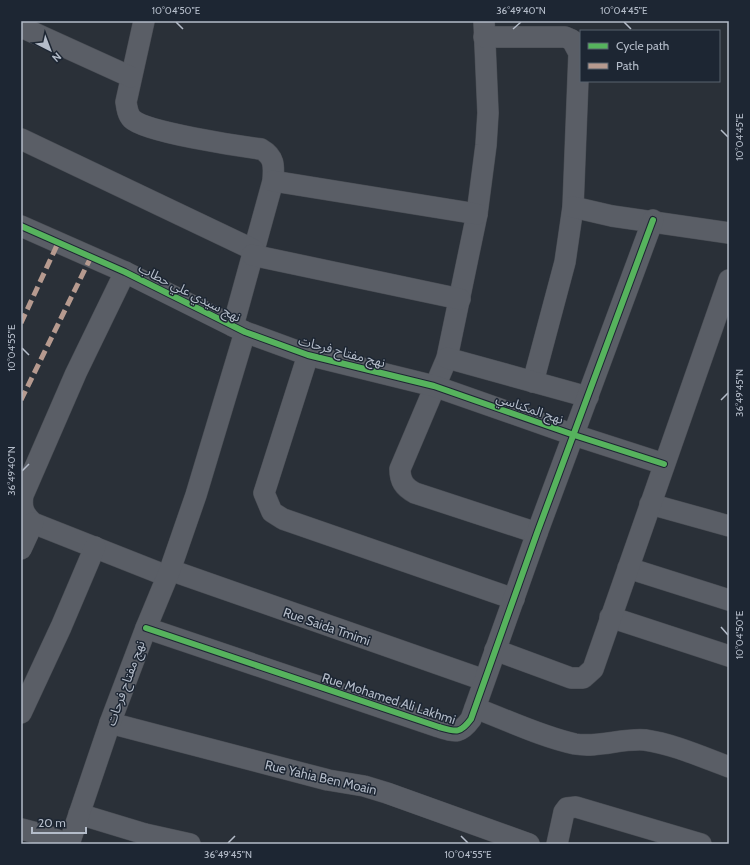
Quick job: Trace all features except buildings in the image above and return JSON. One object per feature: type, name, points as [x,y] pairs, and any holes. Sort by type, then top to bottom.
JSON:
[{"type":"street","points":[[144,21],[131,77],[127,110],[132,119],[138,124],[172,133],[261,149],[272,157],[275,165],[273,181],[253,253],[239,329]]},
{"type":"street","points":[[21,27],[131,77]]},
{"type":"street","points":[[533,382],[565,262],[573,207],[579,61],[576,46],[565,37],[484,29],[488,113],[486,145],[477,214],[447,358],[400,469],[400,477],[403,484],[415,493],[537,533]]},
{"type":"street","points":[[21,139],[253,253],[460,299]]},
{"type":"street","points":[[273,181],[477,214]]},
{"type":"street","points":[[573,207],[612,216],[653,220],[729,233]]},
{"type":"street","name":"Rue Mohamed Ali Lakhmi","points":[[146,628],[451,731],[459,731],[464,729],[471,719],[537,533],[653,220]]},
{"type":"street","points":[[21,226],[125,272]]},
{"type":"street","name":"نهج سيدي علي حطاب","points":[[33,523],[24,512],[22,505],[23,495],[76,373],[125,272],[239,329]]},
{"type":"street","points":[[495,650],[571,678],[584,678],[593,669],[729,280]]},
{"type":"street","name":"نهج مفتاح فرحات","points":[[21,828],[48,836],[67,844],[146,628],[169,573],[196,495],[239,329],[308,355],[434,386]]},
{"type":"street","points":[[308,355],[264,493],[272,512],[283,519],[514,599]]},
{"type":"street","points":[[447,358],[588,397]]},
{"type":"street","name":"نهج المكناسي","points":[[434,386],[574,435],[664,464]]},
{"type":"street","points":[[650,504],[729,526]]},
{"type":"street","points":[[21,549],[33,523],[169,573]]},
{"type":"street","points":[[21,713],[61,627],[95,547]]},
{"type":"street","points":[[628,568],[729,600]]},
{"type":"street","name":"Rue Saida Tmimi","points":[[169,573],[484,680]]},
{"type":"street","points":[[610,617],[729,656]]},
{"type":"street","points":[[475,708],[577,744],[646,740],[667,745],[729,766]]},
{"type":"street","name":"Rue Yahia Ben Moain","points":[[110,724],[328,780],[364,786],[529,844]]},
{"type":"street","points":[[557,844],[564,812],[570,807],[576,807],[701,844]]},
{"type":"street","points":[[79,814],[144,834],[190,844]]},
{"type":"marked path","points":[[21,323],[58,243]]},
{"type":"marked path","points":[[21,400],[91,257]]},
{"type":"cycle path","points":[[146,628],[439,727],[454,731],[464,727],[471,719],[537,533],[653,220]]},
{"type":"cycle path","points":[[21,226],[125,272],[245,332],[308,355],[434,386],[574,435],[664,464]]}]
